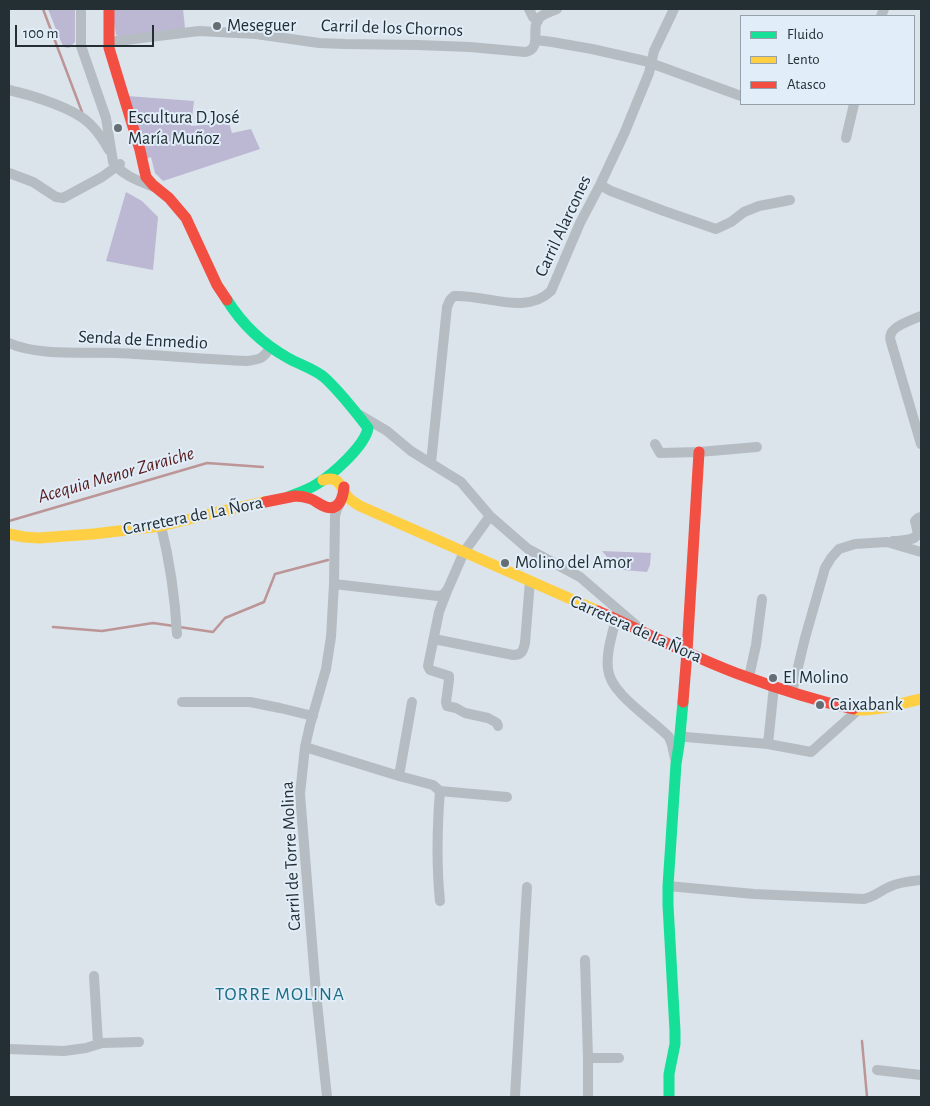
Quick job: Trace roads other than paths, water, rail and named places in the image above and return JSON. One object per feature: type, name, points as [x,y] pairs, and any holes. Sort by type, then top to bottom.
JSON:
[{"type":"street","points":[[81,9],[81,46],[106,118],[113,162],[145,174]]},
{"type":"street","points":[[108,9],[109,42],[112,61],[140,150],[145,174],[149,181],[169,198],[186,218],[210,272],[235,313],[257,336],[288,358],[325,378],[368,428],[366,436]]},
{"type":"street","points":[[529,9],[533,18],[538,21]]},
{"type":"street","points":[[557,9],[541,16],[536,30],[536,40],[628,56],[740,96]]},
{"type":"street","name":"Carril Alarcones","points":[[431,463],[447,307],[450,300],[454,296],[471,296],[526,303],[535,301],[547,294],[553,287],[580,223],[628,124],[646,80],[659,40],[674,9]]},
{"type":"street","name":"Carril de los Chornos","points":[[109,42],[199,31],[256,34],[319,43],[434,46],[525,52],[534,47],[536,40]]},
{"type":"street","points":[[9,90],[58,106],[90,123],[112,155]]},
{"type":"street","points":[[846,138],[854,105]]},
{"type":"street","points":[[90,123],[101,125],[105,122],[106,118]]},
{"type":"street","points":[[9,173],[33,182],[56,198],[63,198],[102,177],[118,165]]},
{"type":"street","points":[[118,165],[126,175],[158,189]]},
{"type":"street","points":[[600,184],[664,211],[716,229],[731,222],[744,212],[759,206],[790,200]]},
{"type":"street","points":[[921,316],[898,326],[890,336],[921,444]]},
{"type":"street","name":"Senda de Enmedio","points":[[9,343],[15,346],[43,351],[116,353],[247,361],[263,358],[271,346]]},
{"type":"street","points":[[356,412],[461,482],[490,516],[528,548],[580,577],[645,633]]},
{"type":"street","points":[[288,497],[310,488],[340,467],[366,436],[377,430],[387,431]]},
{"type":"street","points":[[655,444],[660,454],[757,447]]},
{"type":"street","points":[[668,1097],[669,1074],[676,1031],[670,950],[668,886],[676,764],[687,652],[699,452]]},
{"type":"street","points":[[340,503],[344,495],[344,476],[351,455]]},
{"type":"street","points":[[335,526],[331,514],[317,500],[315,491],[321,481],[328,478],[336,480],[349,498],[360,506]]},
{"type":"street","points":[[288,497],[306,497],[322,505],[332,507],[340,503],[360,506]]},
{"type":"street","name":"Carretera de La Ñora","points":[[9,534],[39,538],[161,526],[288,497]]},
{"type":"street","name":"Carril de Torre Molina","points":[[327,1097],[316,993],[300,794],[305,747],[326,669],[331,637],[335,526],[336,512],[340,503]]},
{"type":"street","name":"Carretera de La Ñora","points":[[360,506],[687,652],[774,686],[831,704],[858,710],[876,709],[921,699]]},
{"type":"street","points":[[490,516],[464,552],[448,588],[439,612],[428,668],[450,678],[446,704],[465,713],[488,718],[497,723],[498,726]]},
{"type":"street","points":[[921,517],[915,521],[918,534],[913,545],[921,552]]},
{"type":"street","points":[[161,526],[168,552],[176,608],[177,634]]},
{"type":"street","points":[[792,692],[825,568],[831,558],[839,549],[855,544],[916,538]]},
{"type":"street","points":[[887,542],[921,552]]},
{"type":"street","points":[[434,639],[512,655],[521,654],[525,643],[530,581]]},
{"type":"street","points":[[334,584],[441,596],[448,588]]},
{"type":"street","points":[[427,595],[436,600],[439,612]]},
{"type":"street","points":[[749,677],[756,645],[762,599]]},
{"type":"street","points":[[616,619],[608,657],[611,680],[616,689],[669,738],[676,764]]},
{"type":"street","points":[[768,744],[774,686]]},
{"type":"street","points":[[182,702],[250,702],[313,716]]},
{"type":"street","points":[[399,776],[412,702]]},
{"type":"street","points":[[680,728],[682,735],[686,737],[768,744],[811,752],[858,710]]},
{"type":"street","points":[[664,733],[669,735],[675,734],[680,728]]},
{"type":"street","points":[[305,747],[432,786],[440,791],[507,796]]},
{"type":"street","points":[[440,791],[437,842],[440,901]]},
{"type":"street","points":[[668,886],[754,894],[864,899],[871,898],[892,885],[921,880]]},
{"type":"street","points":[[515,1097],[527,887]]},
{"type":"street","points":[[585,960],[588,1097]]},
{"type":"street","points":[[94,976],[98,1044]]},
{"type":"street","points":[[9,1049],[64,1051],[109,1042],[139,1042]]},
{"type":"street","points":[[588,1058],[619,1058]]},
{"type":"street","points":[[877,1070],[921,1075]]},
{"type":"waterway","points":[[43,9],[82,112]]},
{"type":"waterway","name":"Acequia Menor Zaraiche","points":[[9,521],[207,463],[263,467]]},
{"type":"waterway","points":[[179,627],[213,632],[225,618],[264,602],[275,574],[328,560]]},
{"type":"waterway","points":[[53,627],[102,631],[153,623],[174,626]]},
{"type":"waterway","points":[[862,1041],[867,1097]]},
{"type":"place","name":"Meseguer","points":[[217,26]]},
{"type":"place","name":"Escultura D.José María Muñoz","points":[[118,128]]},
{"type":"place","name":"Molino del Amor","points":[[505,563]]},
{"type":"place","name":"El Molino","points":[[773,678]]},
{"type":"place","name":"Caixabank","points":[[820,705]]},
{"type":"district","name":"TORRE MOLINA","points":[[280,994]]}]
